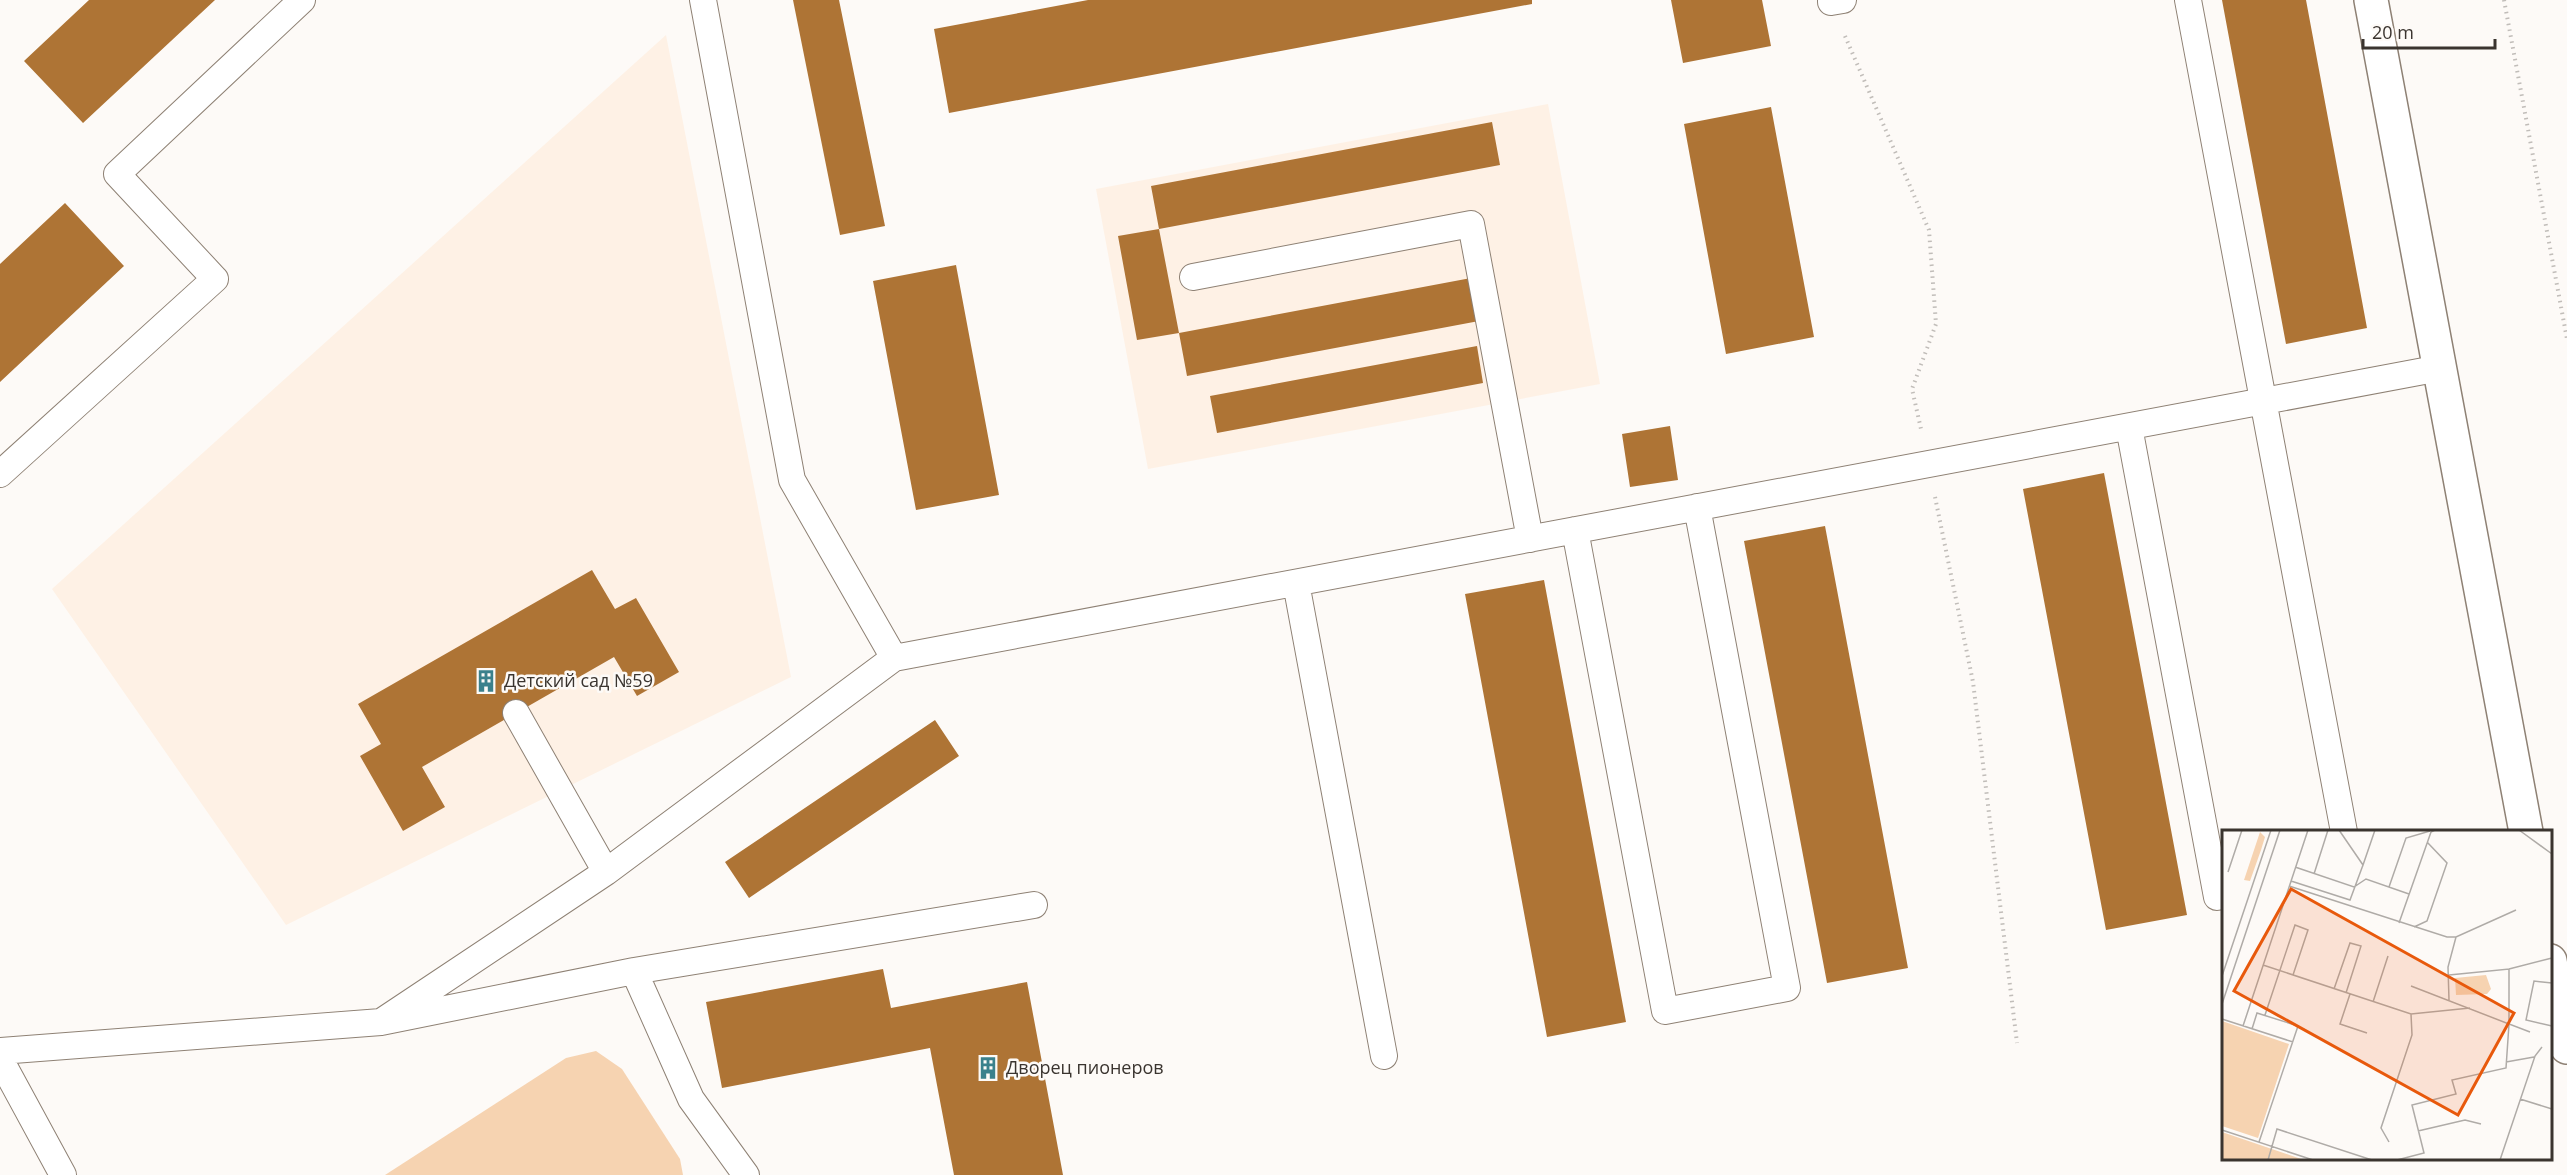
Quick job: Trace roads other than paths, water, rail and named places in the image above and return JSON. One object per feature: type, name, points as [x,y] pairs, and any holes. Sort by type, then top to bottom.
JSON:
[{"type":"street","points":[[2371,0],[2526,830]]},
{"type":"street","points":[[2552,971],[2567,1047]]},
{"type":"lane","points":[[0,474],[215,279],[117,174],[302,0]]},
{"type":"lane","points":[[702,0],[792,480],[894,658]]},
{"type":"lane","points":[[2188,0],[2344,830]]},
{"type":"lane","points":[[1193,277],[1471,224],[1530,539]]},
{"type":"lane","points":[[381,1022],[606,872],[894,658],[2440,368]]},
{"type":"lane","points":[[2129,427],[2217,897],[2222,896]]},
{"type":"lane","points":[[1575,530],[1665,1011],[1787,988],[1697,507]]},
{"type":"lane","points":[[1296,583],[1384,1056]]},
{"type":"lane","points":[[516,713],[606,872]]},
{"type":"lane","points":[[0,1051],[381,1022],[634,971],[1034,905]]},
{"type":"lane","points":[[634,971],[692,1099],[746,1175]]},
{"type":"lane","points":[[0,1059],[63,1175]]},
{"type":"place","name":"Детский сад №59","points":[[486,681]]},
{"type":"place","name":"Дворец пионеров","points":[[988,1068]]}]
